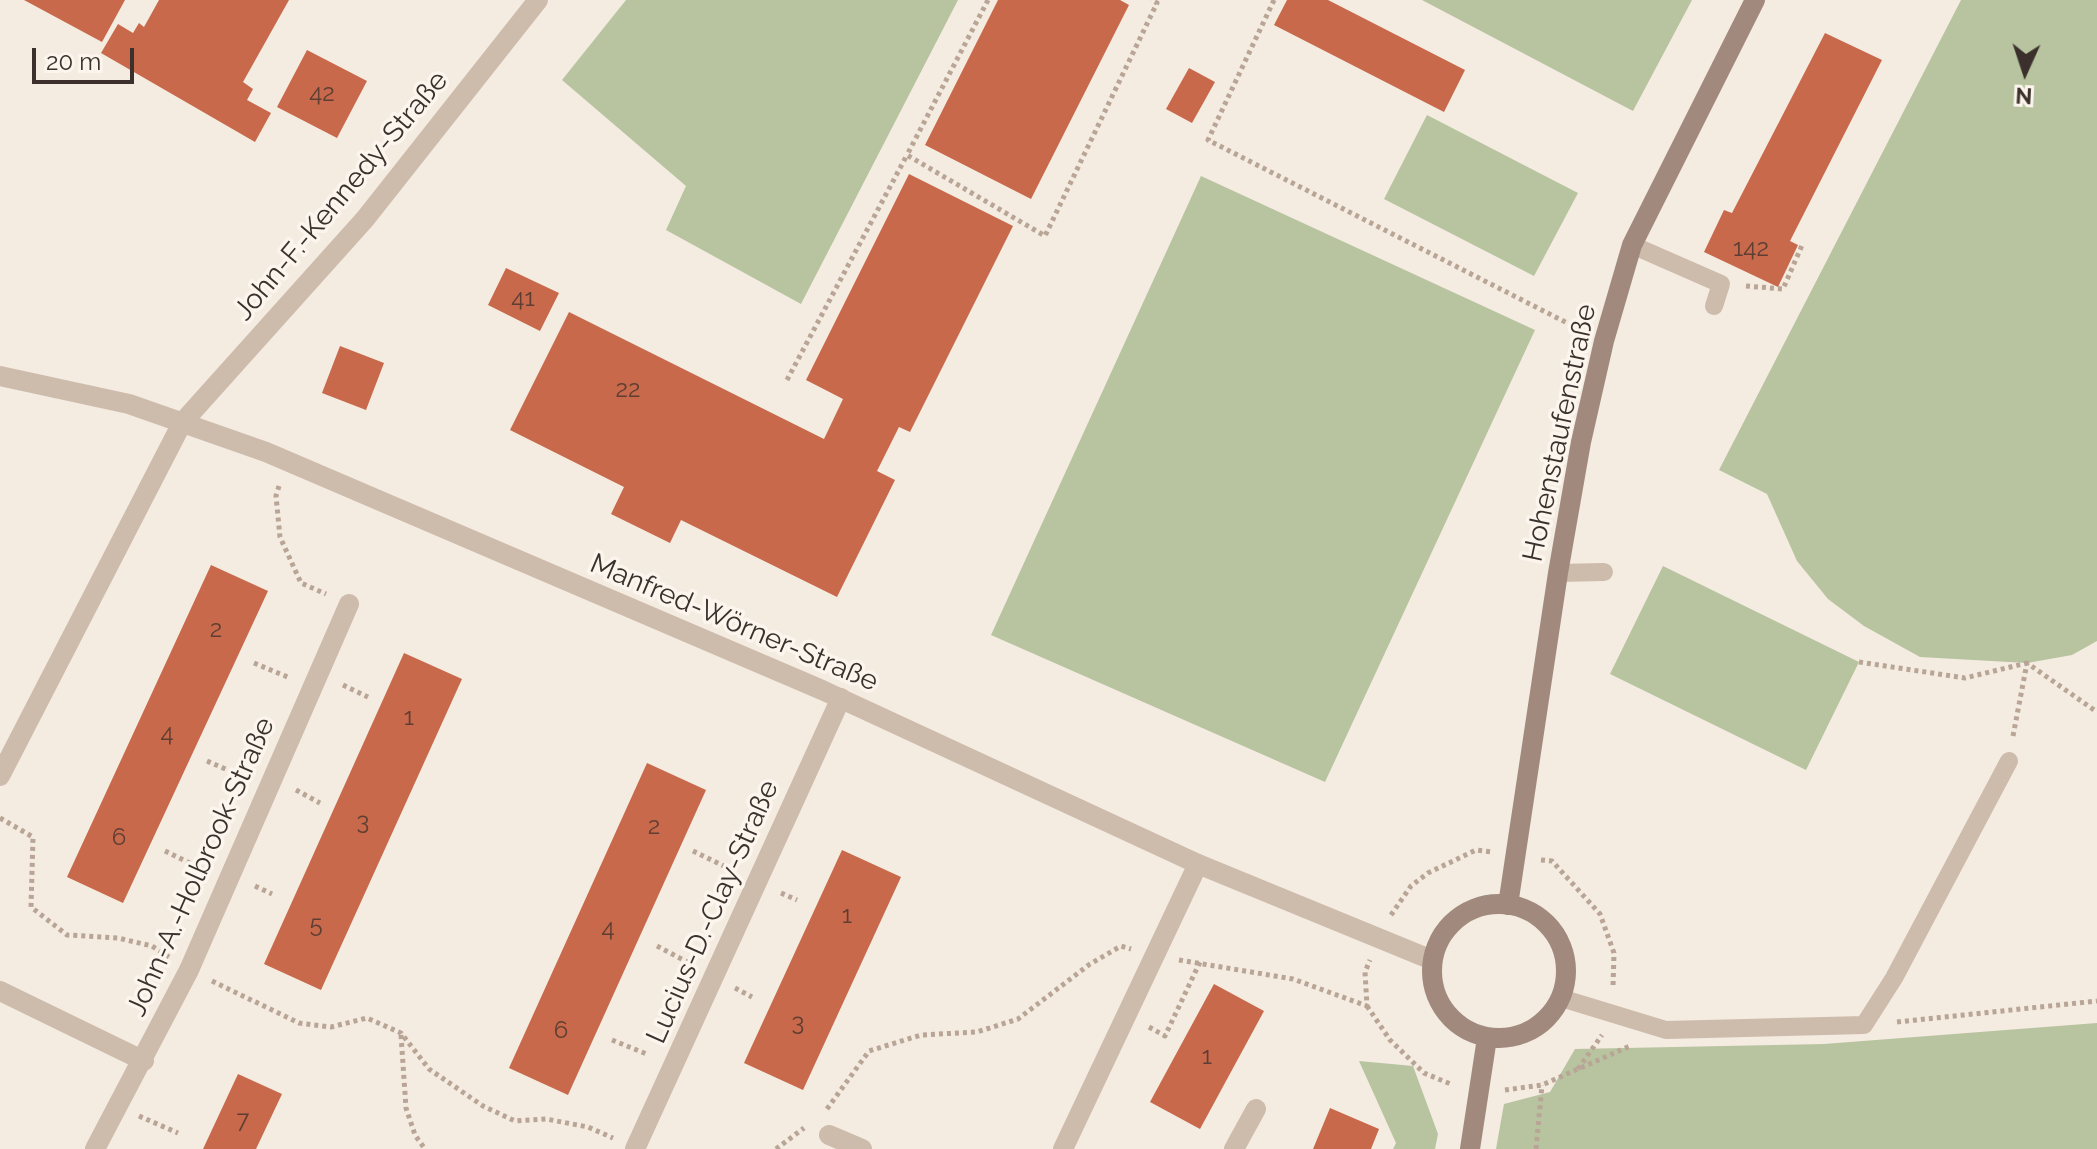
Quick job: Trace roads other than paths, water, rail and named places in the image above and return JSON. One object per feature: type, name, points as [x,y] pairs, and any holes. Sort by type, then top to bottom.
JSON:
[{"type":"main road","name":"Hohenstaufenstraße","points":[[1508,905],[1558,573],[1581,442],[1604,341],[1632,245],[1755,0]]},
{"type":"main road","points":[[1490,904],[1508,905],[1540,918],[1557,938],[1566,963],[1561,998],[1549,1017],[1531,1030],[1510,1038],[1487,1038],[1467,1031],[1444,1010],[1432,981],[1432,960],[1446,929],[1459,917],[1490,904]]},
{"type":"main road","points":[[1470,1149],[1487,1038]]},
{"type":"street","name":"John-F.-Kennedy-Straße","points":[[0,776],[182,423],[365,219],[538,0]]},
{"type":"street","name":"Manfred-Wörner-Straße","points":[[0,376],[129,404],[286,461],[841,698],[1198,864],[1432,960]]},
{"type":"street","name":"John-A.-Holbrook-Straße","points":[[95,1149],[115,1106],[144,1061],[189,970],[349,604]]},
{"type":"street","name":"Lucius-D.-Clay-Straße","points":[[635,1149],[841,698]]},
{"type":"street","points":[[1063,1149],[1198,864]]},
{"type":"street","points":[[0,991],[144,1061]]},
{"type":"street","points":[[1234,1149],[1256,1109]]},
{"type":"street","points":[[829,1135],[862,1149]]},
{"type":"lane","points":[[1632,245],[1721,284],[1714,306]]},
{"type":"lane","points":[[1558,573],[1604,572]]},
{"type":"lane","points":[[1561,998],[1666,1030],[1864,1025],[1894,978],[2009,761]]}]
